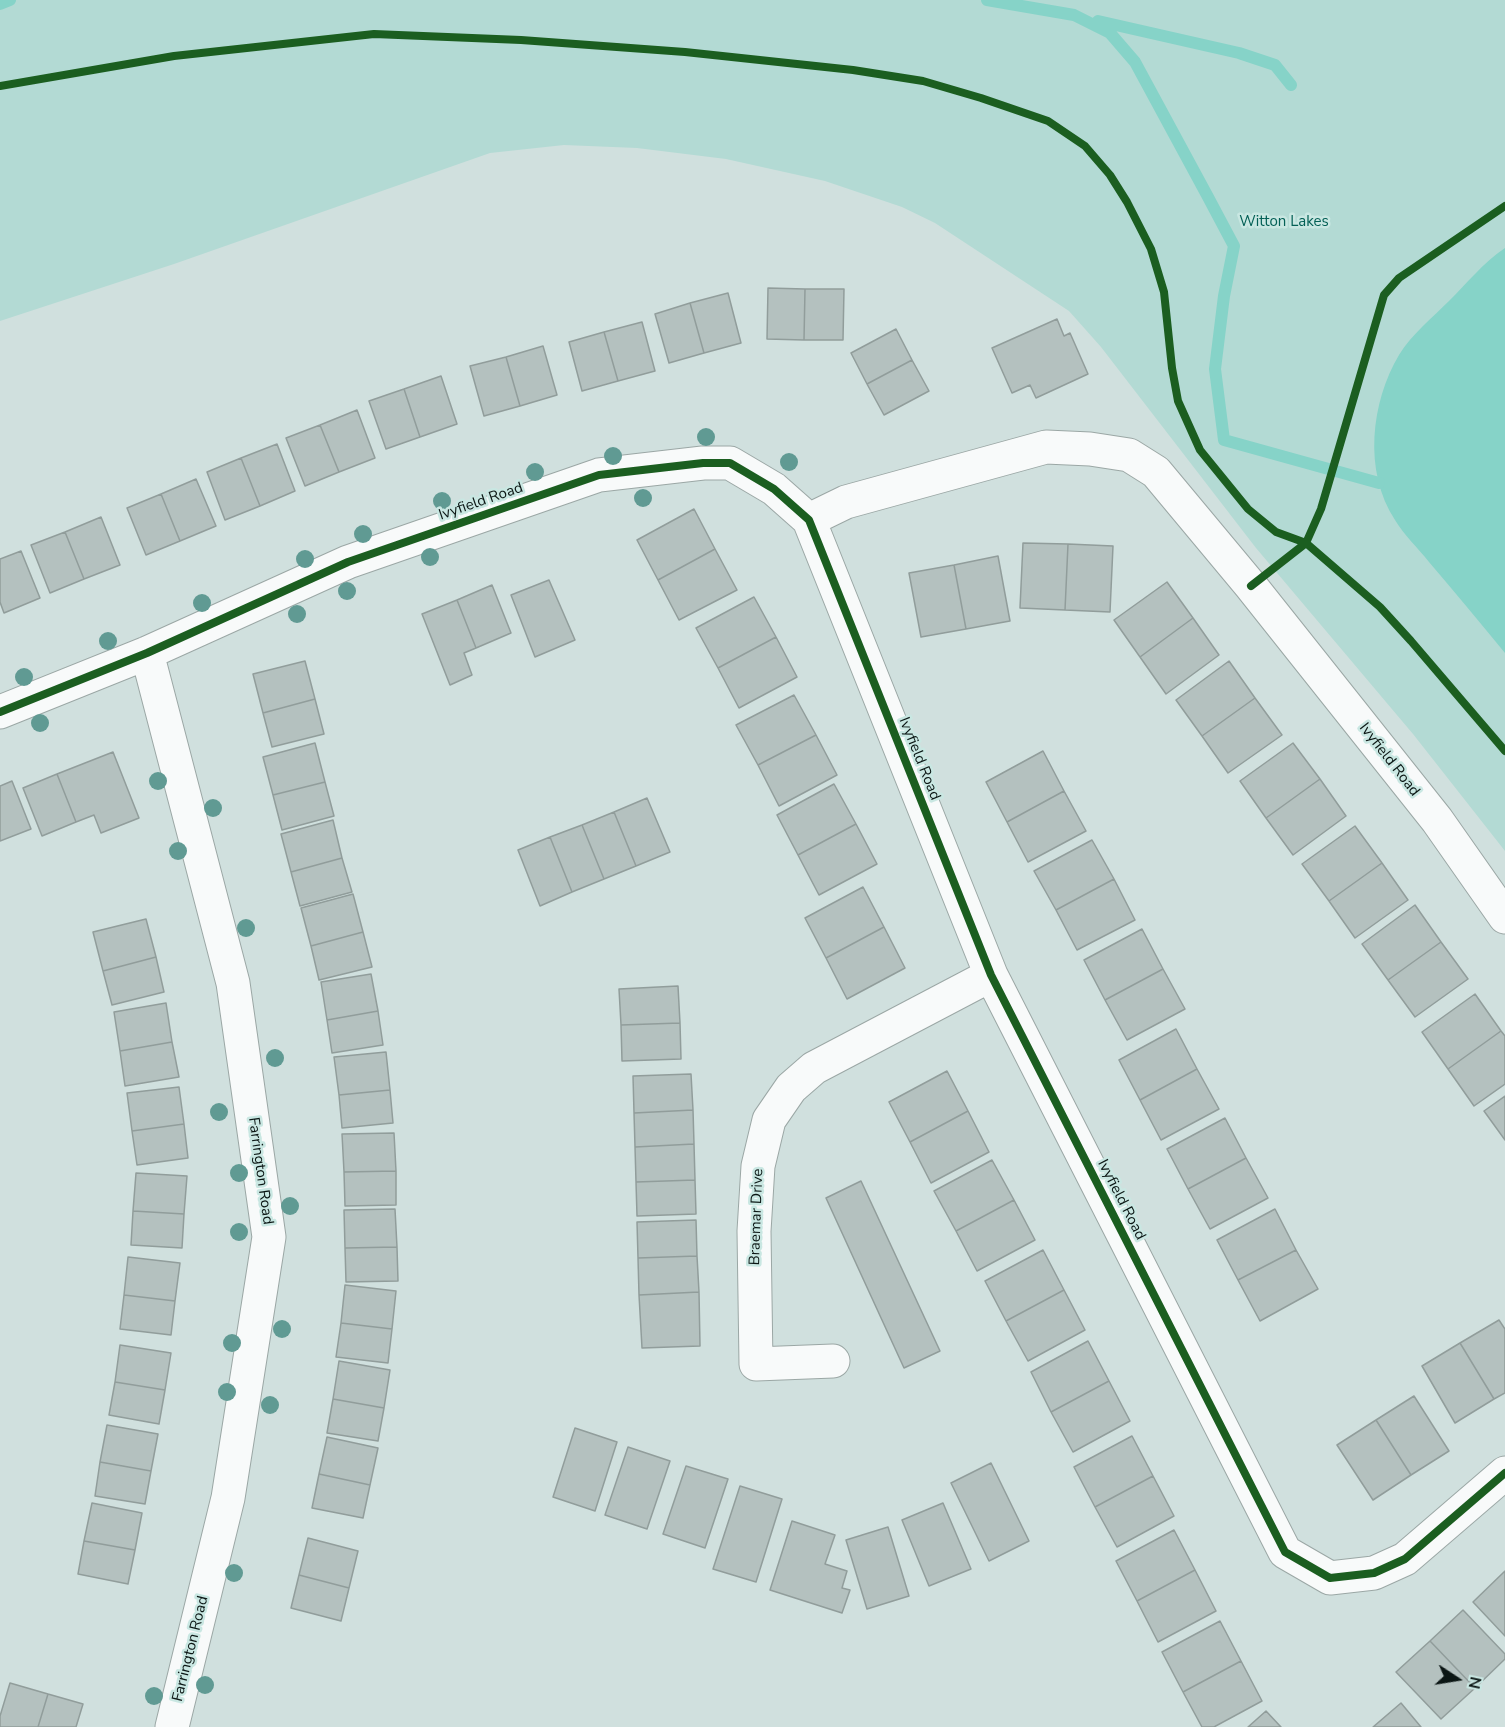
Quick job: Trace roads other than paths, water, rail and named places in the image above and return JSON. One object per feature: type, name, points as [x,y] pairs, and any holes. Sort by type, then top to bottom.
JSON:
[{"type":"street","name":"Ivyfield Road","points":[[809,520],[846,502],[1046,447],[1090,449],[1129,455],[1156,472],[1251,586],[1437,820],[1505,917]]},
{"type":"street","name":"Ivyfield Road","points":[[0,712],[147,653],[348,562],[599,476],[703,463],[730,464],[774,489],[809,520],[991,975],[1285,1552],[1330,1578],[1374,1574],[1405,1559],[1505,1473]]},
{"type":"street","name":"Farrington Road","points":[[147,653],[233,983],[269,1238],[228,1498],[172,1727]]},
{"type":"street","name":"Braemar Drive","points":[[833,1361],[756,1364],[754,1231],[758,1166],[769,1120],[790,1088],[814,1068],[991,975]]},
{"type":"waterway","points":[[0,4],[10,0]]},
{"type":"waterway","points":[[987,0],[1074,15],[1110,33],[1135,62],[1208,197],[1234,246],[1224,296],[1215,369],[1224,440],[1379,483]]},
{"type":"waterway","points":[[1098,21],[1239,53],[1275,65],[1291,85]]},
{"type":"park label","name":"Witton Lakes","points":[[1284,222]]}]
